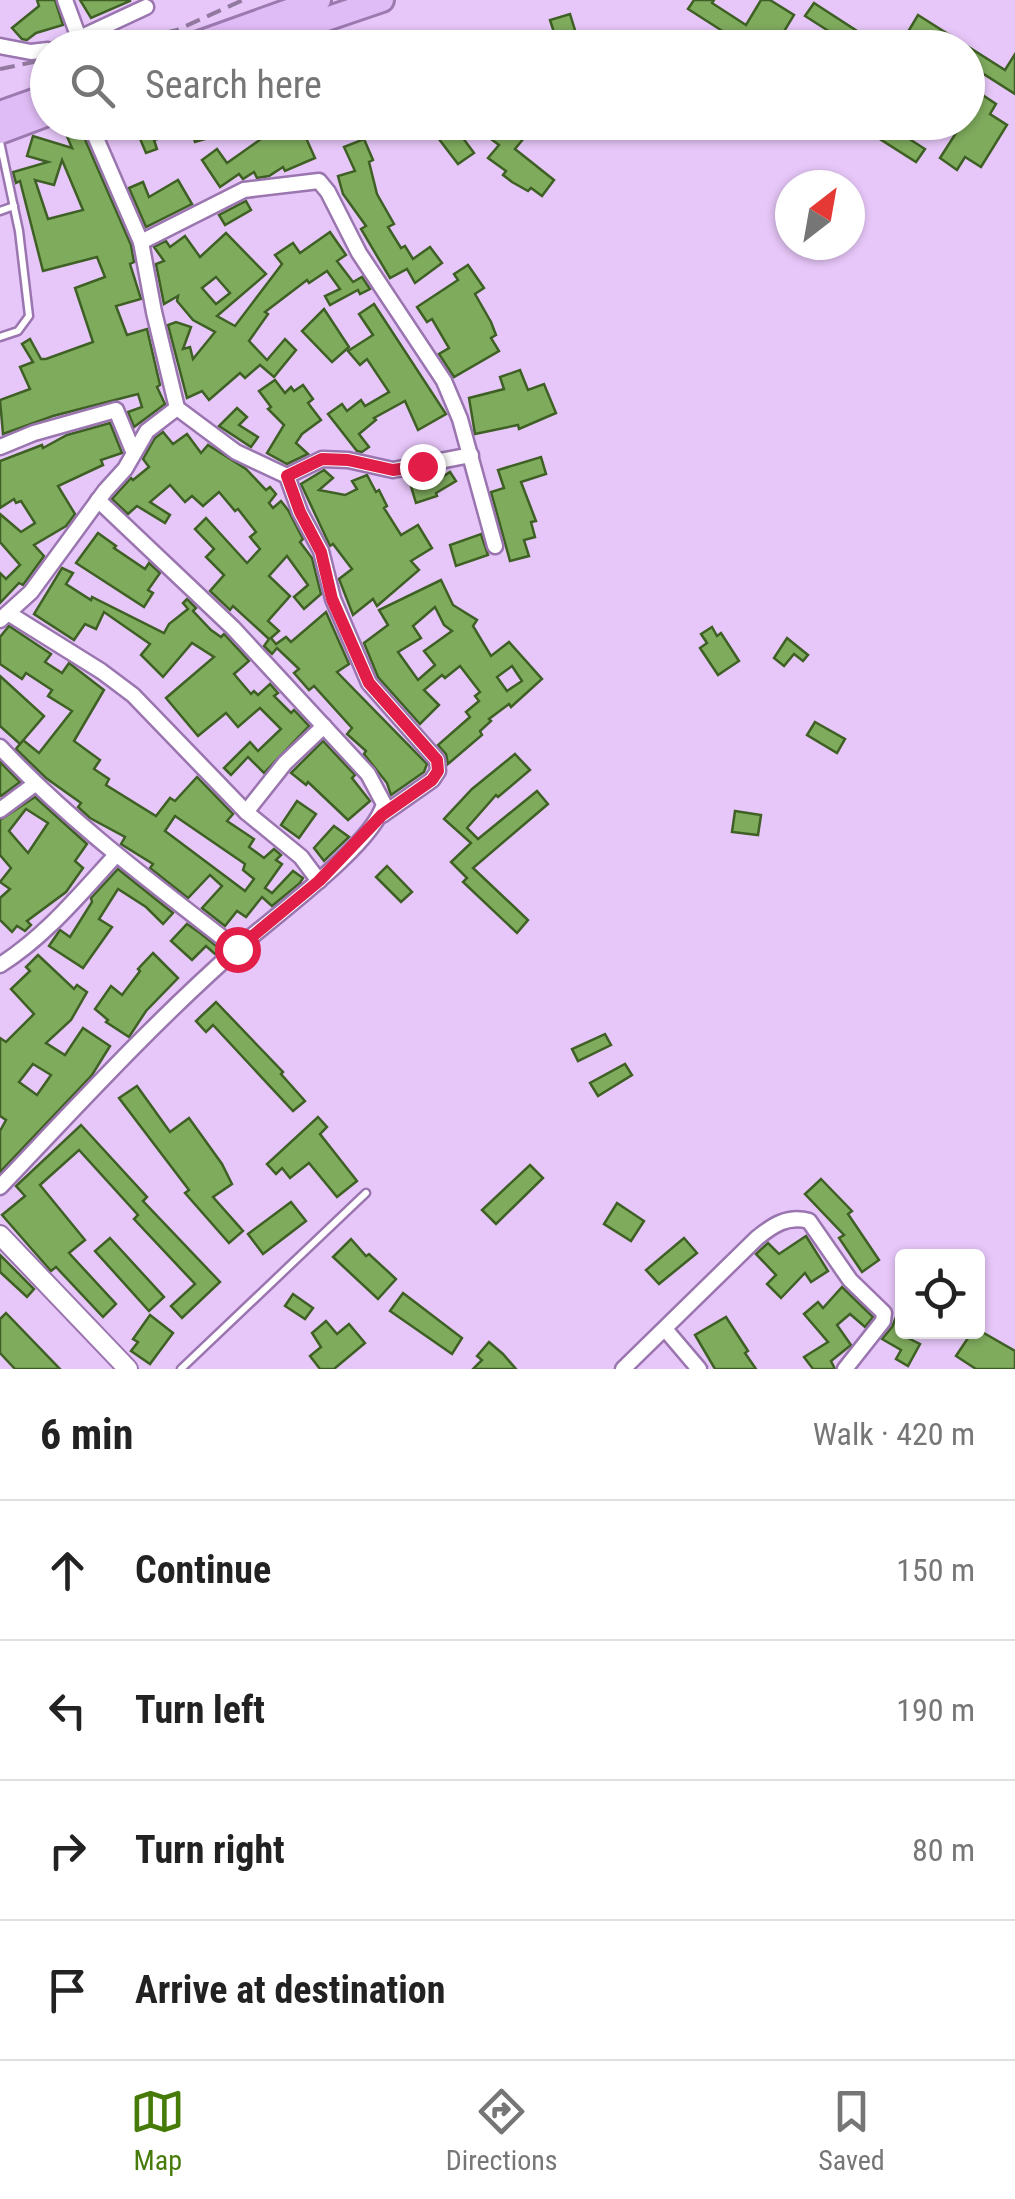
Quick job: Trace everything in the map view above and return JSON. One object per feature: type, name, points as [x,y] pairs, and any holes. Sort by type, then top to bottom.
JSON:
[{"type":"highway","points":[[235,30],[319,0]]},
{"type":"highway","points":[[294,30],[382,0]]},
{"type":"highway","points":[[0,112],[30,102]]},
{"type":"highway","points":[[0,132],[30,121]]},
{"type":"street","points":[[65,0],[76,30]]},
{"type":"street","points":[[96,30],[146,7]]},
{"type":"street","points":[[0,46],[30,52]]},
{"type":"street","points":[[0,1186],[119,1062],[237,949],[319,881],[382,815],[432,780],[438,771],[437,760],[369,683],[332,599],[321,552],[287,476],[236,452],[178,408],[141,242],[98,140]]},
{"type":"street","points":[[141,242],[244,190],[319,181],[359,254],[444,381],[471,455],[495,546]]},
{"type":"street","points":[[178,408],[146,431],[125,469],[32,592],[4,616],[102,671],[133,696],[246,812],[301,857],[319,881]]},
{"type":"street","points":[[0,447],[34,432],[116,410],[133,451]]},
{"type":"street","points":[[287,476],[322,459],[393,470],[471,455]]},
{"type":"street","points":[[98,500],[233,628],[368,774],[384,804],[382,815]]},
{"type":"street","points":[[246,812],[285,764],[324,726]]},
{"type":"street","points":[[0,747],[35,784],[116,855],[237,949]]},
{"type":"street","points":[[0,810],[35,784]]},
{"type":"street","points":[[0,964],[65,912],[116,855]]},
{"type":"street","points":[[623,1369],[757,1238],[770,1227],[800,1218],[809,1222],[850,1280],[884,1313],[845,1369]]},
{"type":"street","points":[[0,1234],[128,1369]]},
{"type":"street","points":[[665,1329],[699,1369]]},
{"type":"lane","points":[[0,142],[14,206],[28,316],[18,332],[0,337]]},
{"type":"lane","points":[[0,211],[14,206]]},
{"type":"lane","points":[[181,1369],[366,1193]]},
{"type":"building","points":[[37,0],[55,0],[63,25],[30,30],[30,38],[22,39],[12,28],[39,6]]},
{"type":"building","points":[[80,0],[130,0],[130,1],[91,18]]},
{"type":"building","points":[[694,0],[714,0],[712,3],[746,25],[761,0],[770,0],[794,15],[785,30],[721,30],[688,9]]},
{"type":"building","points":[[814,3],[855,30],[827,30],[805,16]]},
{"type":"building","points":[[570,14],[575,30],[553,30],[550,20]]},
{"type":"building","points":[[918,15],[942,30],[909,30]]},
{"type":"building","points":[[1015,54],[1015,94],[985,75],[985,57],[1005,70]]},
{"type":"building","points":[[985,97],[996,104],[990,114],[1007,125],[981,167],[965,157],[957,170],[940,158],[952,140],[985,140]]},
{"type":"building","points":[[32,140],[72,148],[69,140],[85,140],[131,245],[134,262],[130,264],[141,299],[116,306],[127,335],[147,329],[160,385],[157,387],[165,404],[134,427],[128,412],[142,407],[138,394],[53,416],[3,434],[0,400],[30,389],[20,367],[33,362],[22,344],[30,339],[41,359],[46,359],[93,342],[75,288],[105,277],[97,257],[43,271],[20,181],[16,183],[13,172],[48,162],[27,156]],"holes":[[[62,160],[83,210],[48,219],[35,180],[54,185]]]},
{"type":"building","points":[[141,140],[154,140],[157,149],[146,153]]},
{"type":"building","points":[[260,140],[307,140],[315,158],[285,171],[283,167],[269,176],[257,178],[254,172],[243,179],[239,174],[220,187],[202,160],[217,149],[227,163]]},
{"type":"building","points":[[364,140],[373,160],[369,162],[377,194],[394,224],[388,227],[401,248],[405,246],[413,259],[430,247],[442,263],[415,283],[407,269],[390,278],[361,229],[366,226],[343,194],[338,176],[355,171],[344,147]]},
{"type":"building","points":[[440,140],[464,140],[474,153],[458,164]]},
{"type":"building","points":[[492,140],[522,140],[515,149],[554,180],[542,196],[512,182],[503,175],[506,171],[488,158],[499,145]]},
{"type":"building","points":[[881,140],[911,140],[925,149],[916,162]]},
{"type":"building","points":[[178,180],[192,204],[146,227],[129,188],[143,182],[149,197]]},
{"type":"building","points":[[246,201],[251,210],[225,225],[219,215]]},
{"type":"building","points":[[330,232],[346,255],[337,261],[353,282],[362,277],[370,289],[360,294],[358,290],[330,305],[325,296],[340,289],[327,271],[309,283],[307,280],[265,312],[268,314],[249,341],[267,360],[285,339],[296,350],[274,377],[260,365],[245,378],[240,373],[209,400],[202,391],[187,398],[168,325],[176,322],[191,327],[183,349],[190,347],[193,359],[215,332],[193,320],[177,301],[178,296],[164,304],[156,264],[164,261],[154,247],[166,241],[170,247],[185,236],[200,257],[226,233],[266,274],[217,316],[235,326],[282,264],[275,255],[293,243],[300,253]],"holes":[[[216,277],[230,293],[216,304],[202,288]]]},
{"type":"building","points":[[468,265],[484,288],[475,294],[491,322],[496,335],[491,338],[499,351],[454,377],[439,354],[449,348],[432,319],[427,322],[417,307],[458,280],[454,274]]},
{"type":"building","points":[[374,304],[446,414],[418,430],[405,401],[374,418],[359,434],[369,447],[362,452],[357,451],[328,414],[342,404],[347,411],[361,400],[365,406],[389,392],[367,359],[360,365],[348,351],[373,335],[359,314]]},
{"type":"building","points":[[324,309],[349,347],[332,362],[302,331]]},
{"type":"building","points":[[520,370],[528,390],[544,384],[556,413],[519,429],[518,425],[475,434],[469,398],[504,389],[500,377]]},
{"type":"building","points":[[275,380],[285,393],[291,387],[294,391],[303,385],[313,399],[308,403],[321,420],[296,443],[308,454],[287,464],[267,453],[284,425],[268,409],[271,407],[259,391]]},
{"type":"building","points":[[237,408],[247,417],[239,425],[258,437],[251,447],[219,426]]},
{"type":"building","points":[[110,423],[122,453],[101,460],[103,465],[58,486],[75,514],[66,526],[34,545],[44,556],[23,585],[19,583],[0,603],[0,573],[6,579],[20,565],[0,542],[0,514],[21,532],[35,523],[21,501],[16,503],[14,499],[0,508],[0,461]]},
{"type":"building","points":[[163,432],[173,444],[187,434],[201,453],[208,445],[246,469],[266,490],[270,487],[276,494],[269,503],[273,508],[281,501],[288,510],[303,539],[300,542],[312,558],[321,594],[304,609],[294,597],[308,585],[287,556],[269,576],[290,596],[268,621],[279,631],[271,638],[276,644],[286,637],[291,642],[326,612],[349,664],[337,672],[427,764],[424,772],[391,795],[387,783],[364,754],[366,751],[347,734],[352,728],[314,686],[309,690],[294,673],[299,669],[277,648],[272,654],[264,646],[269,639],[210,591],[224,575],[206,557],[214,549],[195,529],[206,518],[247,563],[260,549],[250,537],[256,532],[238,509],[235,511],[219,492],[203,506],[192,496],[185,502],[170,485],[150,502],[170,515],[165,523],[137,506],[128,514],[112,499],[131,478],[149,467],[143,459]]},
{"type":"building","points":[[541,457],[546,474],[521,482],[536,521],[531,522],[535,537],[524,540],[529,556],[510,561],[491,492],[504,488],[498,470]]},
{"type":"building","points":[[324,470],[333,478],[319,490],[345,495],[357,489],[352,481],[367,475],[376,492],[379,490],[387,506],[384,508],[401,535],[418,525],[432,548],[411,561],[419,570],[377,606],[373,599],[353,615],[339,579],[352,569],[333,544],[330,546],[301,484]]},
{"type":"building","points":[[450,472],[456,481],[437,496],[416,503],[410,483],[431,476],[433,483]]},
{"type":"building","points":[[98,533],[145,569],[149,563],[160,573],[148,590],[153,593],[144,607],[76,563]]},
{"type":"building","points":[[481,534],[488,555],[456,566],[450,545]]},
{"type":"building","points":[[62,568],[73,573],[66,584],[91,600],[92,597],[164,633],[188,609],[183,603],[187,599],[211,630],[221,637],[224,634],[249,661],[234,674],[251,694],[254,691],[258,695],[270,684],[278,693],[274,696],[309,726],[264,773],[248,757],[231,775],[224,768],[250,742],[258,751],[281,729],[260,708],[238,727],[226,713],[198,736],[166,698],[214,657],[192,643],[163,677],[141,655],[150,644],[104,612],[96,629],[85,624],[74,640],[34,614]]},
{"type":"building","points":[[441,580],[453,605],[477,620],[473,626],[491,656],[509,642],[542,679],[511,707],[509,704],[489,719],[480,731],[482,735],[448,764],[438,745],[470,717],[466,712],[479,701],[475,696],[480,692],[460,666],[445,678],[442,675],[424,690],[439,705],[420,724],[378,677],[364,643],[388,625],[379,610]],"holes":[[[435,607],[444,625],[452,631],[424,651],[435,665],[418,680],[398,652],[421,638],[413,626]],[[512,666],[522,681],[507,691],[497,677]]]},
{"type":"building","points":[[9,626],[51,654],[45,662],[62,673],[69,663],[104,690],[74,741],[100,760],[94,769],[109,779],[106,785],[156,816],[170,798],[175,801],[197,777],[233,814],[227,821],[254,839],[249,847],[264,858],[274,849],[281,855],[276,860],[282,864],[265,888],[272,893],[293,871],[303,878],[300,883],[272,906],[262,897],[246,917],[237,911],[225,926],[202,908],[222,886],[210,875],[188,898],[150,868],[153,864],[121,844],[125,837],[90,818],[78,807],[81,803],[46,778],[16,749],[23,740],[39,753],[72,711],[48,696],[52,690],[26,673],[22,679],[0,664],[0,637]],"holes":[[[175,816],[245,864],[243,870],[254,879],[245,891],[165,831]]]},
{"type":"building","points":[[712,627],[717,636],[721,633],[739,661],[718,675],[700,648],[707,643],[701,634]]},
{"type":"building","points":[[787,638],[808,655],[803,661],[794,654],[784,666],[774,658]]},
{"type":"building","points":[[0,676],[44,716],[20,744],[0,726]]},
{"type":"building","points":[[815,722],[845,739],[837,753],[807,735]]},
{"type":"building","points":[[323,741],[355,775],[352,778],[370,801],[348,820],[308,782],[306,785],[291,773]]},
{"type":"building","points":[[515,754],[530,770],[496,795],[467,828],[478,839],[537,791],[548,804],[473,868],[528,920],[517,933],[463,882],[467,878],[451,862],[471,843],[444,819],[472,789]]},
{"type":"building","points":[[0,762],[20,782],[1,796],[0,795]]},
{"type":"building","points":[[35,797],[87,844],[75,861],[83,868],[66,892],[27,921],[31,925],[25,931],[17,926],[12,932],[0,920],[0,898],[10,889],[0,882],[11,868],[0,855],[0,820]],"holes":[[[26,809],[48,823],[28,853],[9,831]]]},
{"type":"building","points":[[297,801],[316,814],[299,838],[281,825]]},
{"type":"building","points":[[735,811],[761,815],[758,835],[732,832]]},
{"type":"building","points":[[334,826],[349,837],[324,861],[314,848]]},
{"type":"building","points":[[387,866],[412,892],[401,902],[376,877]]},
{"type":"building","points":[[118,869],[173,913],[163,924],[118,889],[99,919],[112,927],[83,968],[49,946],[60,930],[70,937],[91,898]]},
{"type":"building","points":[[187,924],[220,949],[215,954],[206,946],[192,960],[171,941]]},
{"type":"building","points":[[153,953],[178,978],[146,1011],[129,1037],[106,1022],[95,1009],[111,986],[122,995]]},
{"type":"building","points":[[38,955],[74,989],[77,985],[87,992],[71,1020],[46,1043],[65,1055],[83,1028],[110,1046],[92,1075],[0,1172],[0,1131],[6,1120],[0,1116],[0,1038],[6,1042],[34,1014],[11,989],[30,971],[26,967]],"holes":[[[33,1064],[51,1075],[37,1095],[19,1082]]]},
{"type":"building","points":[[216,1002],[283,1072],[305,1101],[293,1111],[213,1025],[206,1032],[196,1021]]},
{"type":"building","points":[[605,1034],[611,1045],[578,1061],[572,1049]]},
{"type":"building","points":[[625,1064],[632,1075],[598,1096],[590,1083]]},
{"type":"building","points":[[137,1086],[170,1132],[189,1118],[222,1164],[232,1184],[213,1197],[243,1231],[229,1243],[185,1193],[189,1190],[119,1098]]},
{"type":"building","points":[[318,1117],[327,1127],[320,1134],[357,1181],[337,1197],[309,1163],[290,1178],[282,1168],[276,1174],[267,1164]]},
{"type":"building","points":[[81,1125],[147,1197],[143,1201],[220,1282],[182,1318],[171,1306],[195,1284],[134,1219],[138,1215],[79,1150],[40,1185],[85,1240],[69,1253],[116,1304],[103,1317],[56,1267],[51,1271],[2,1215],[25,1196],[16,1186]]},
{"type":"building","points":[[530,1165],[543,1178],[496,1224],[482,1210]]},
{"type":"building","points":[[821,1179],[852,1211],[848,1214],[879,1260],[862,1272],[839,1238],[844,1235],[805,1194]]},
{"type":"building","points":[[291,1202],[306,1221],[263,1254],[248,1234]]},
{"type":"building","points":[[617,1203],[644,1221],[631,1241],[604,1224]]},
{"type":"building","points":[[806,1236],[828,1271],[811,1282],[805,1273],[781,1298],[767,1284],[776,1275],[756,1254],[768,1243],[779,1254]]},
{"type":"building","points":[[110,1238],[164,1297],[149,1311],[95,1251]]},
{"type":"building","points":[[684,1238],[697,1253],[659,1284],[646,1270]]},
{"type":"building","points":[[351,1239],[396,1279],[378,1299],[333,1257]]},
{"type":"building","points":[[0,1255],[34,1289],[27,1297],[0,1272]]},
{"type":"building","points":[[842,1287],[873,1317],[865,1327],[850,1314],[837,1325],[851,1345],[831,1361],[835,1369],[813,1369],[804,1357],[828,1342],[804,1314],[818,1302],[823,1308]]},
{"type":"building","points":[[403,1293],[462,1338],[452,1354],[390,1311]]},
{"type":"building","points":[[293,1294],[313,1308],[305,1319],[285,1306]]},
{"type":"building","points":[[6,1313],[60,1369],[15,1369],[0,1353],[0,1319]]},
{"type":"building","points":[[150,1315],[173,1333],[150,1364],[131,1351],[138,1342],[133,1339]]},
{"type":"building","points":[[726,1317],[756,1369],[715,1369],[695,1335]]},
{"type":"building","points":[[895,1320],[895,1339],[920,1344],[908,1366],[896,1359],[901,1350],[882,1339]]},
{"type":"building","points":[[326,1321],[337,1334],[349,1324],[365,1343],[334,1369],[320,1369],[310,1356],[321,1347],[312,1333]]},
{"type":"building","points":[[985,1334],[1015,1351],[1015,1369],[976,1369],[956,1356],[967,1339],[985,1339]]},
{"type":"building","points":[[489,1342],[516,1369],[473,1369],[482,1360],[477,1356]]},
{"type":"railway","points":[[177,30],[243,0]]},
{"type":"railway","points":[[0,69],[30,63]]},
{"type":"route","points":[[237,949],[319,881],[382,815],[432,780],[438,771],[437,760],[369,683],[332,599],[321,552],[287,476],[322,459],[393,470],[422,466]]}]
